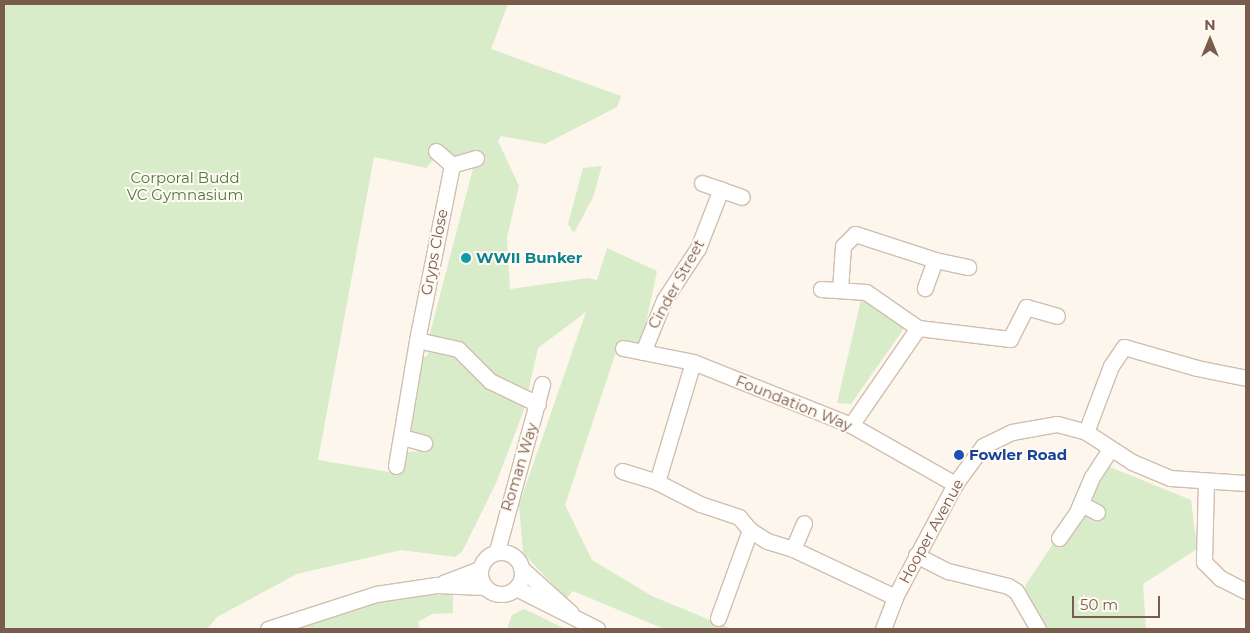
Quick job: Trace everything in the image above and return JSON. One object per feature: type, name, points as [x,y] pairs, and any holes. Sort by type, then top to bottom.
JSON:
[{"type":"street","points":[[436,151],[452,165],[476,158]]},
{"type":"street","name":"Gryps Close","points":[[396,466],[417,340],[452,165]]},
{"type":"street","points":[[702,183],[742,197]]},
{"type":"street","name":"Cinder Street","points":[[643,352],[664,300],[698,248],[721,189]]},
{"type":"street","points":[[840,288],[843,246],[855,234],[935,260],[968,267]]},
{"type":"street","points":[[924,288],[935,260]]},
{"type":"street","points":[[821,289],[840,288],[866,292],[918,328],[1010,339],[1028,300],[1057,316]]},
{"type":"street","points":[[851,425],[918,328]]},
{"type":"street","points":[[417,340],[458,349],[490,381],[538,404]]},
{"type":"street","points":[[1086,432],[1111,366],[1124,347],[1197,368],[1246,378]]},
{"type":"street","name":"Foundation Way","points":[[623,348],[693,362],[851,425],[955,484]]},
{"type":"street","points":[[657,482],[693,362]]},
{"type":"street","name":"Roman Way","points":[[497,551],[542,384]]},
{"type":"street","name":"Hooper Avenue","points":[[882,629],[895,597],[916,555],[955,484],[983,446],[1012,432],[1057,424],[1086,432],[1132,462],[1170,478],[1206,483],[1246,483]]},
{"type":"street","points":[[402,437],[424,443]]},
{"type":"street","points":[[1059,538],[1080,504],[1092,477],[1110,449]]},
{"type":"street","points":[[622,472],[657,482],[700,504],[739,517],[750,530],[767,541],[793,550],[895,597]]},
{"type":"street","points":[[1206,483],[1204,562],[1220,578],[1246,591]]},
{"type":"street","points":[[1080,504],[1097,512]]},
{"type":"street","points":[[793,550],[804,523]]},
{"type":"street","points":[[718,618],[750,530]]},
{"type":"street","points":[[268,629],[376,594],[436,585],[479,570],[485,559],[497,551],[510,553],[521,568],[575,618]]},
{"type":"street","points":[[916,555],[948,571],[1008,586],[1016,591],[1033,628]]},
{"type":"street","points":[[436,585],[484,587],[501,594],[516,588],[523,576],[521,568]]},
{"type":"street","points":[[479,570],[484,587]]},
{"type":"street","points":[[516,588],[597,629]]},
{"type":"green space","name":"Corporal Budd VC Gymnasium","points":[[4,4],[508,4],[491,49],[621,96],[617,107],[545,144],[501,136],[498,141],[519,186],[507,238],[510,289],[588,278],[597,280],[607,248],[657,271],[642,342],[619,343],[565,505],[592,560],[652,596],[732,629],[664,629],[573,591],[566,599],[523,553],[519,505],[586,312],[538,348],[524,410],[496,483],[462,552],[455,557],[401,550],[297,574],[217,617],[207,629],[4,629]],"holes":[[[440,153],[462,163],[476,157],[429,337],[428,355],[423,358],[410,425],[415,437],[423,441],[422,451],[407,452],[401,474],[318,460],[374,157],[426,168]]]},
{"type":"green space","points":[[602,166],[593,197],[574,233],[568,224],[583,168]]},
{"type":"green space","points":[[861,300],[907,324],[851,404],[837,403]]},
{"type":"green space","points":[[1105,465],[1191,500],[1197,549],[1143,584],[1146,629],[1045,629],[1029,604],[1025,586]]},
{"type":"green space","points":[[405,595],[453,595],[453,613],[432,614],[418,622],[420,629],[299,629],[353,607]]},
{"type":"green space","points":[[524,609],[565,629],[507,629],[512,615]]},
{"type":"place","name":"WWII Bunker","points":[[466,258]]},
{"type":"place","name":"Fowler Road","points":[[959,455]]}]
